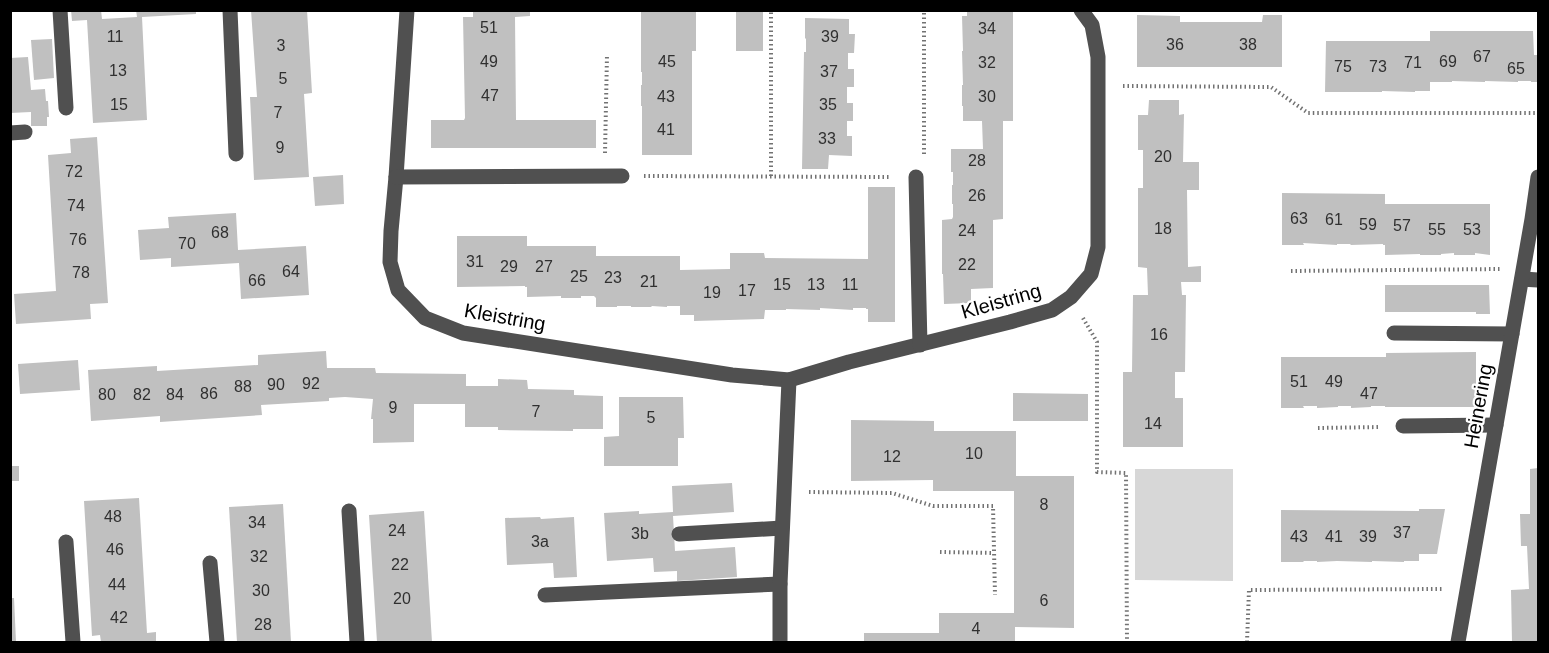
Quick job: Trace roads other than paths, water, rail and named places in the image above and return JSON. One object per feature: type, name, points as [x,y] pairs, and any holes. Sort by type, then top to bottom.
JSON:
[{"type":"street","points":[[60,10],[66,108]]},
{"type":"street","points":[[230,10],[236,154]]},
{"type":"street","name":"Kleistring","points":[[407,10],[396,177],[390,231],[390,262],[398,290],[425,318],[463,333],[732,375],[789,380],[849,362],[1052,310],[1071,297],[1091,274],[1098,247],[1098,57],[1092,25],[1081,10]]},
{"type":"street","points":[[396,177],[622,176]]},
{"type":"street","points":[[916,177],[920,345]]},
{"type":"street","name":"Heinering","points":[[1458,642],[1539,177]]},
{"type":"street","points":[[1523,274],[1539,279]]},
{"type":"street","points":[[1394,333],[1512,334]]},
{"type":"street","points":[[780,642],[780,584],[789,380]]},
{"type":"street","points":[[1403,426],[1496,424]]},
{"type":"street","points":[[349,511],[357,642]]},
{"type":"street","points":[[679,534],[782,528]]},
{"type":"street","points":[[66,542],[73,642]]},
{"type":"street","points":[[210,562],[217,642]]},
{"type":"street","points":[[545,595],[780,584]]}]
